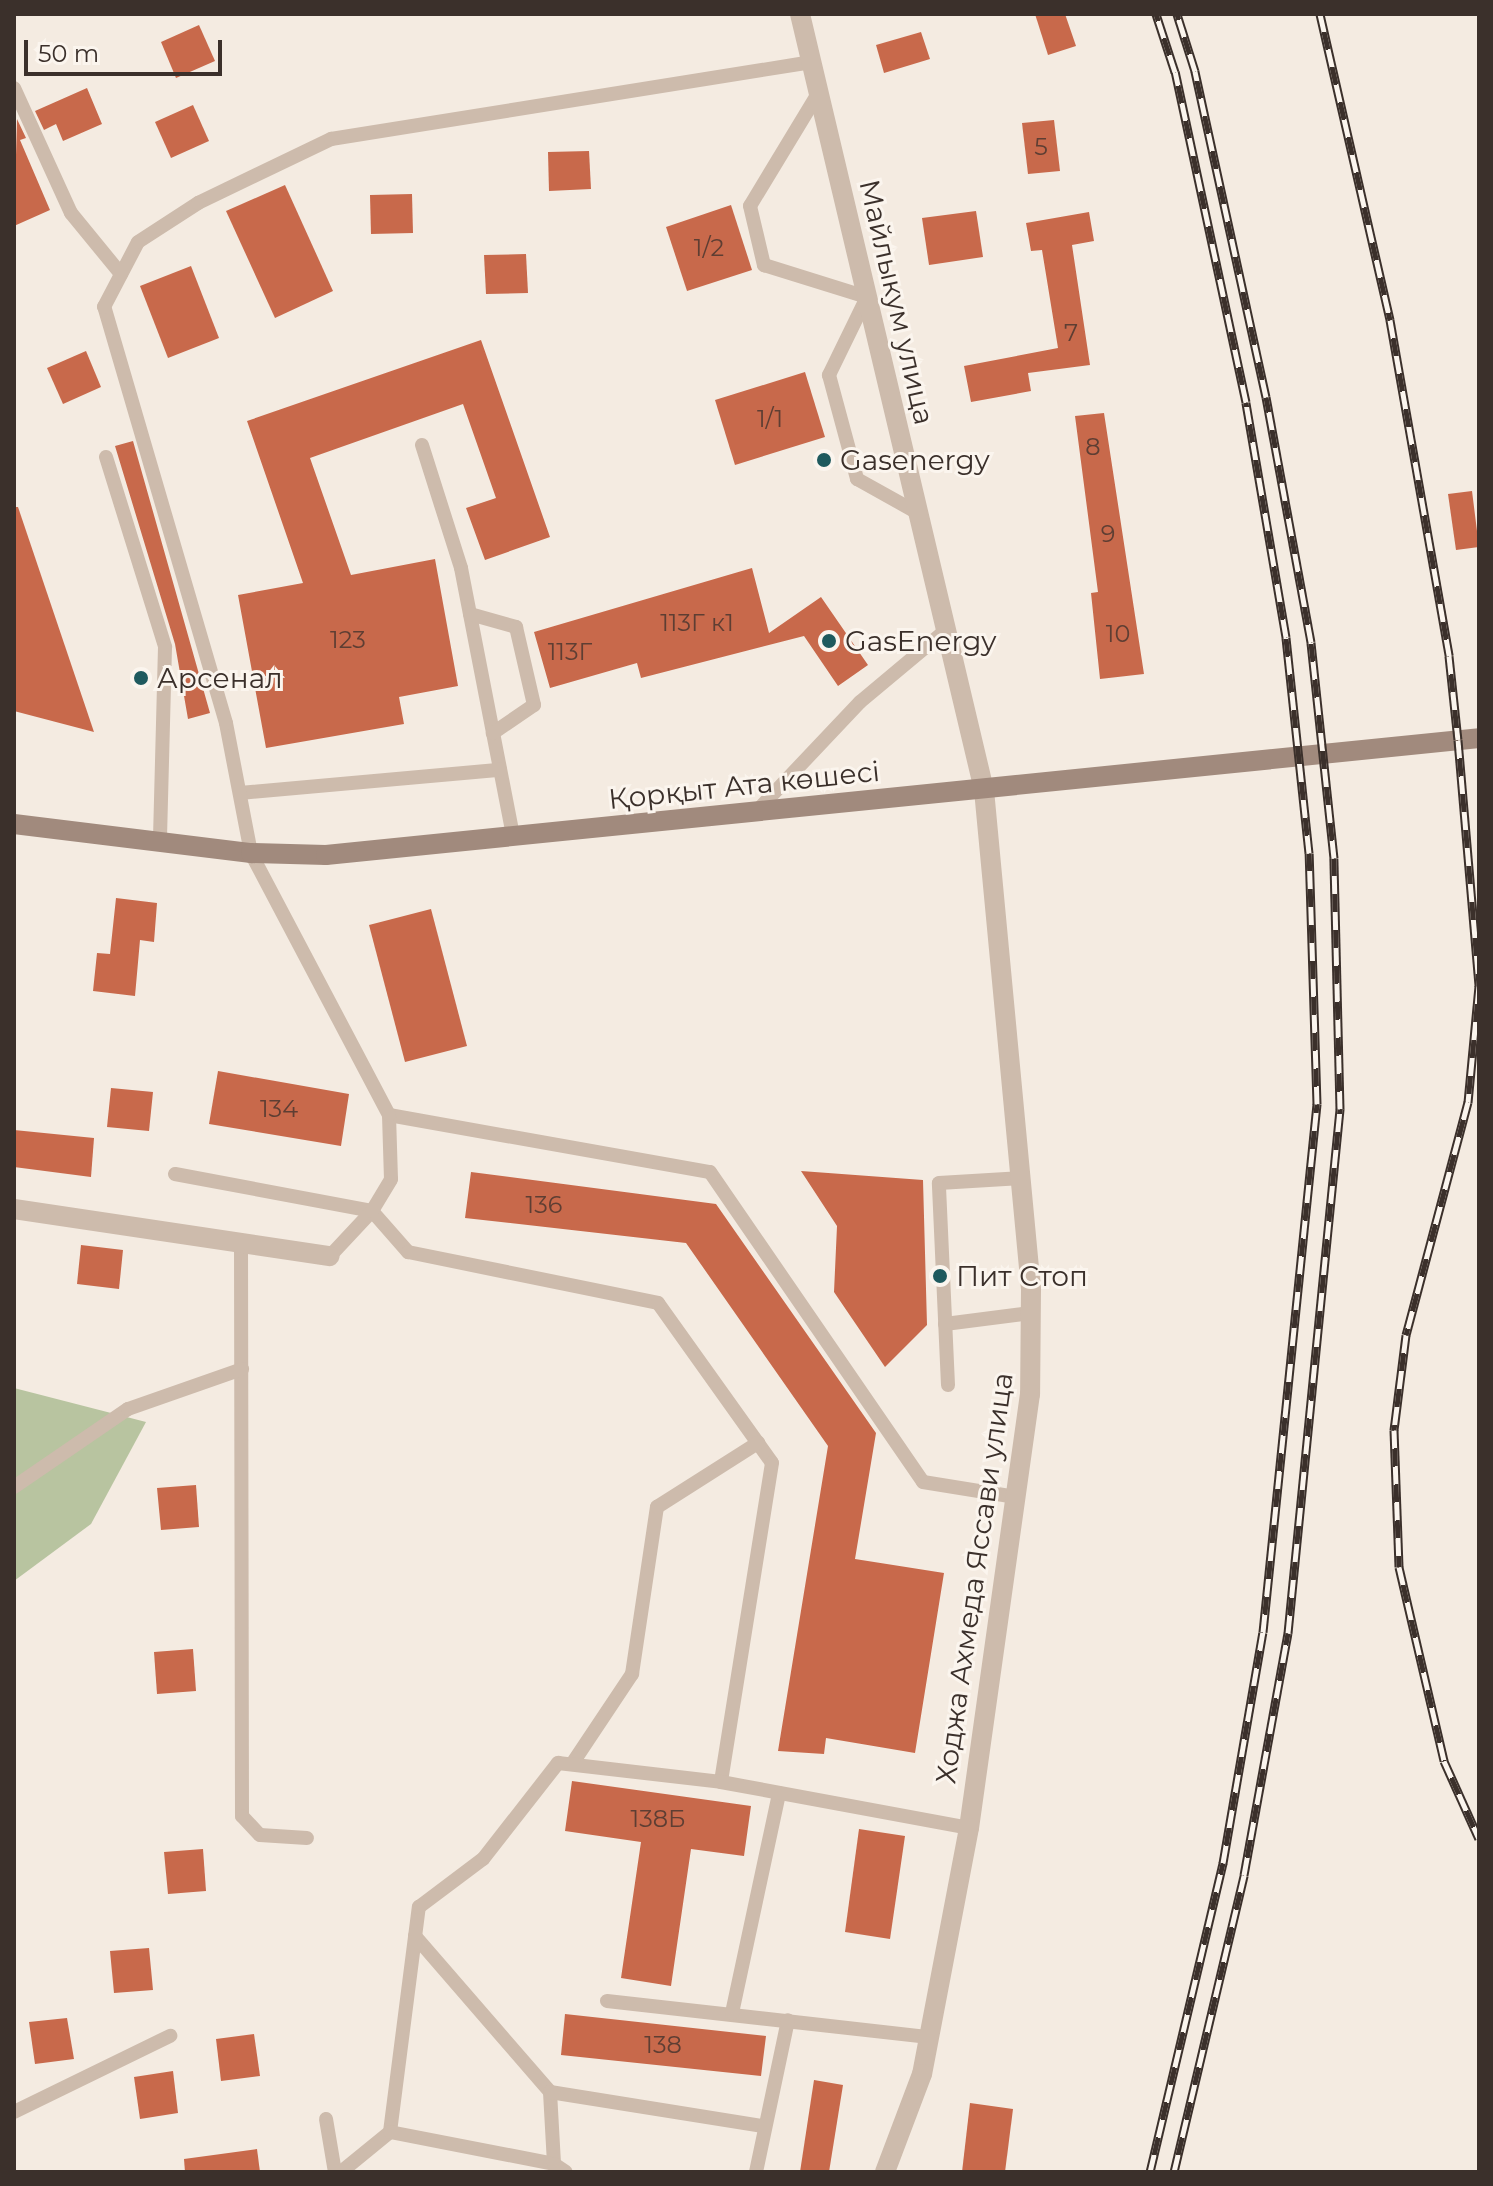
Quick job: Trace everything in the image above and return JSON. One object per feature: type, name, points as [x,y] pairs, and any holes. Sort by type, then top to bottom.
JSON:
[{"type":"main road","name":"Қорқыт Ата көшесі","points":[[14,824],[251,853],[326,855],[1479,738]]},
{"type":"street","name":"Майлыкум улица","points":[[800,14],[984,790]]},
{"type":"street","name":"Ходжа Ахмеда Яссави улица","points":[[885,2172],[929,2037],[969,1828],[1030,1394],[1031,1313],[984,790]]},
{"type":"street","points":[[14,1209],[330,1256]]},
{"type":"lane","points":[[330,1256],[372,1211],[391,1179],[389,1115],[251,853],[226,723],[104,307],[138,242],[198,203],[331,139],[812,62]]},
{"type":"lane","points":[[14,88],[71,213],[121,274]]},
{"type":"lane","points":[[819,92],[750,206],[753,220],[764,265],[867,297],[829,375],[857,479],[918,513]]},
{"type":"lane","points":[[422,445],[470,614],[513,836]]},
{"type":"lane","points":[[106,457],[165,647],[160,842]]},
{"type":"lane","points":[[470,614],[516,627],[534,705],[493,733]]},
{"type":"lane","points":[[755,812],[860,702],[946,630]]},
{"type":"lane","points":[[240,793],[500,770]]},
{"type":"lane","points":[[389,1115],[710,1172],[923,1482],[1016,1497]]},
{"type":"lane","points":[[175,1174],[372,1211],[408,1252],[658,1303],[772,1463],[721,1782]]},
{"type":"lane","points":[[948,1385],[939,1183],[1020,1178]]},
{"type":"lane","points":[[241,1244],[242,1816],[260,1835],[307,1838]]},
{"type":"lane","points":[[945,1324],[1031,1313]]},
{"type":"lane","points":[[14,1487],[128,1409],[242,1369]]},
{"type":"lane","points":[[574,1761],[632,1674],[657,1507],[758,1443]]},
{"type":"lane","points":[[326,2119],[338,2172],[390,2132],[419,1907],[483,1859],[544,1773],[574,1761],[721,1782],[969,1828]]},
{"type":"lane","points":[[732,2013],[779,1793]]},
{"type":"lane","points":[[390,2132],[560,2168],[550,2092],[415,1936]]},
{"type":"lane","points":[[607,2001],[929,2037]]},
{"type":"lane","points":[[756,2172],[763,2126],[788,2020]]},
{"type":"lane","points":[[14,2112],[170,2036]]},
{"type":"lane","points":[[550,2092],[763,2126]]},
{"type":"green space","points":[[14,1388],[146,1422],[91,1524],[14,1581]]},
{"type":"building","points":[[1035,14],[1065,14],[1076,46],[1048,55]]},
{"type":"building","points":[[199,25],[215,61],[176,78],[161,42]]},
{"type":"building","points":[[921,32],[930,59],[884,73],[876,45]]},
{"type":"building","points":[[87,88],[102,124],[63,141],[56,124],[44,130],[35,111]]},
{"type":"building","points":[[193,105],[209,141],[171,158],[155,122]]},
{"type":"building","points":[[17,119],[26,138],[20,140],[50,210],[14,226]]},
{"type":"building","points":[[1054,120],[1060,171],[1028,174],[1022,123]]},
{"type":"building","points":[[589,151],[591,189],[549,191],[548,152]]},
{"type":"building","points":[[285,185],[333,291],[275,318],[226,211]]},
{"type":"building","points":[[412,194],[413,233],[371,234],[370,195]]},
{"type":"building","points":[[731,205],[752,270],[687,291],[666,227]]},
{"type":"building","points":[[976,211],[983,257],[929,265],[922,218]]},
{"type":"building","points":[[1089,212],[1094,241],[1072,245],[1090,365],[1028,373],[1031,391],[971,402],[964,366],[1058,348],[1042,250],[1031,251],[1026,223]]},
{"type":"building","points":[[526,254],[528,293],[486,294],[484,255]]},
{"type":"building","points":[[191,266],[219,338],[168,358],[140,286]]},
{"type":"building","points":[[481,340],[550,537],[485,560],[466,508],[496,498],[463,404],[310,458],[351,575],[435,559],[458,686],[399,697],[404,724],[266,748],[238,595],[303,583],[247,421]]},
{"type":"building","points":[[86,351],[101,387],[63,404],[47,368]]},
{"type":"building","points":[[805,372],[825,437],[735,465],[715,400]]},
{"type":"building","points":[[1104,413],[1144,674],[1100,679],[1091,593],[1098,592],[1075,416]]},
{"type":"building","points":[[133,441],[210,713],[188,719],[175,644],[115,446]]},
{"type":"building","points":[[1472,491],[1479,547],[1456,550],[1448,494]]},
{"type":"building","points":[[14,507],[18,507],[94,732],[14,711]]},
{"type":"building","points":[[752,568],[769,633],[821,597],[868,665],[838,686],[804,636],[641,678],[637,663],[550,688],[534,632]]},
{"type":"building","points":[[116,898],[157,903],[154,942],[140,940],[135,996],[93,991],[97,953],[110,954]]},
{"type":"building","points":[[431,909],[467,1046],[405,1062],[369,925]]},
{"type":"building","points":[[218,1071],[349,1094],[341,1146],[209,1124]]},
{"type":"building","points":[[111,1088],[153,1092],[149,1131],[107,1127]]},
{"type":"building","points":[[14,1130],[94,1138],[91,1177],[14,1167]]},
{"type":"building","points":[[801,1171],[923,1180],[927,1325],[885,1367],[834,1292],[837,1226]]},
{"type":"building","points":[[471,1172],[716,1204],[876,1433],[855,1559],[944,1573],[915,1753],[826,1738],[824,1754],[778,1751],[828,1446],[686,1243],[465,1218]]},
{"type":"building","points":[[81,1245],[123,1250],[119,1289],[77,1284]]},
{"type":"building","points":[[196,1485],[199,1527],[161,1530],[157,1488]]},
{"type":"building","points":[[193,1649],[196,1691],[157,1694],[154,1652]]},
{"type":"building","points":[[572,1781],[751,1806],[744,1856],[691,1849],[671,1986],[621,1978],[641,1842],[565,1831]]},
{"type":"building","points":[[859,1829],[905,1836],[890,1939],[845,1932]]},
{"type":"building","points":[[203,1849],[206,1891],[168,1894],[164,1852]]},
{"type":"building","points":[[149,1948],[153,1990],[114,1993],[110,1951]]},
{"type":"building","points":[[565,2014],[766,2036],[761,2076],[561,2055]]},
{"type":"building","points":[[67,2018],[74,2059],[35,2064],[29,2022]]},
{"type":"building","points":[[254,2034],[260,2076],[221,2081],[216,2039]]},
{"type":"building","points":[[173,2071],[178,2113],[140,2119],[134,2077]]},
{"type":"building","points":[[814,2080],[843,2085],[829,2172],[800,2172]]},
{"type":"building","points":[[970,2103],[1013,2109],[1005,2172],[962,2172]]},
{"type":"building","points":[[257,2149],[260,2172],[185,2172],[184,2159]]},
{"type":"railway","points":[[1150,2172],[1223,1863],[1263,1632],[1317,1104],[1309,853],[1286,637],[1246,402],[1175,72],[1156,14]]},
{"type":"railway","points":[[1174,2172],[1244,1875],[1288,1633],[1340,1109],[1334,858],[1311,642],[1266,397],[1195,71],[1177,14]]},
{"type":"railway","points":[[1320,14],[1390,320],[1449,656],[1458,740],[1479,986],[1468,1102],[1406,1335],[1394,1430],[1399,1567],[1444,1761],[1479,1839]]},
{"type":"place","name":"Gasenergy","points":[[824,460]]},
{"type":"place","name":"GasEnergy","points":[[829,641]]},
{"type":"place","name":"Арсенал","points":[[141,678]]},
{"type":"place","name":"Пит Стоп","points":[[940,1276]]}]
